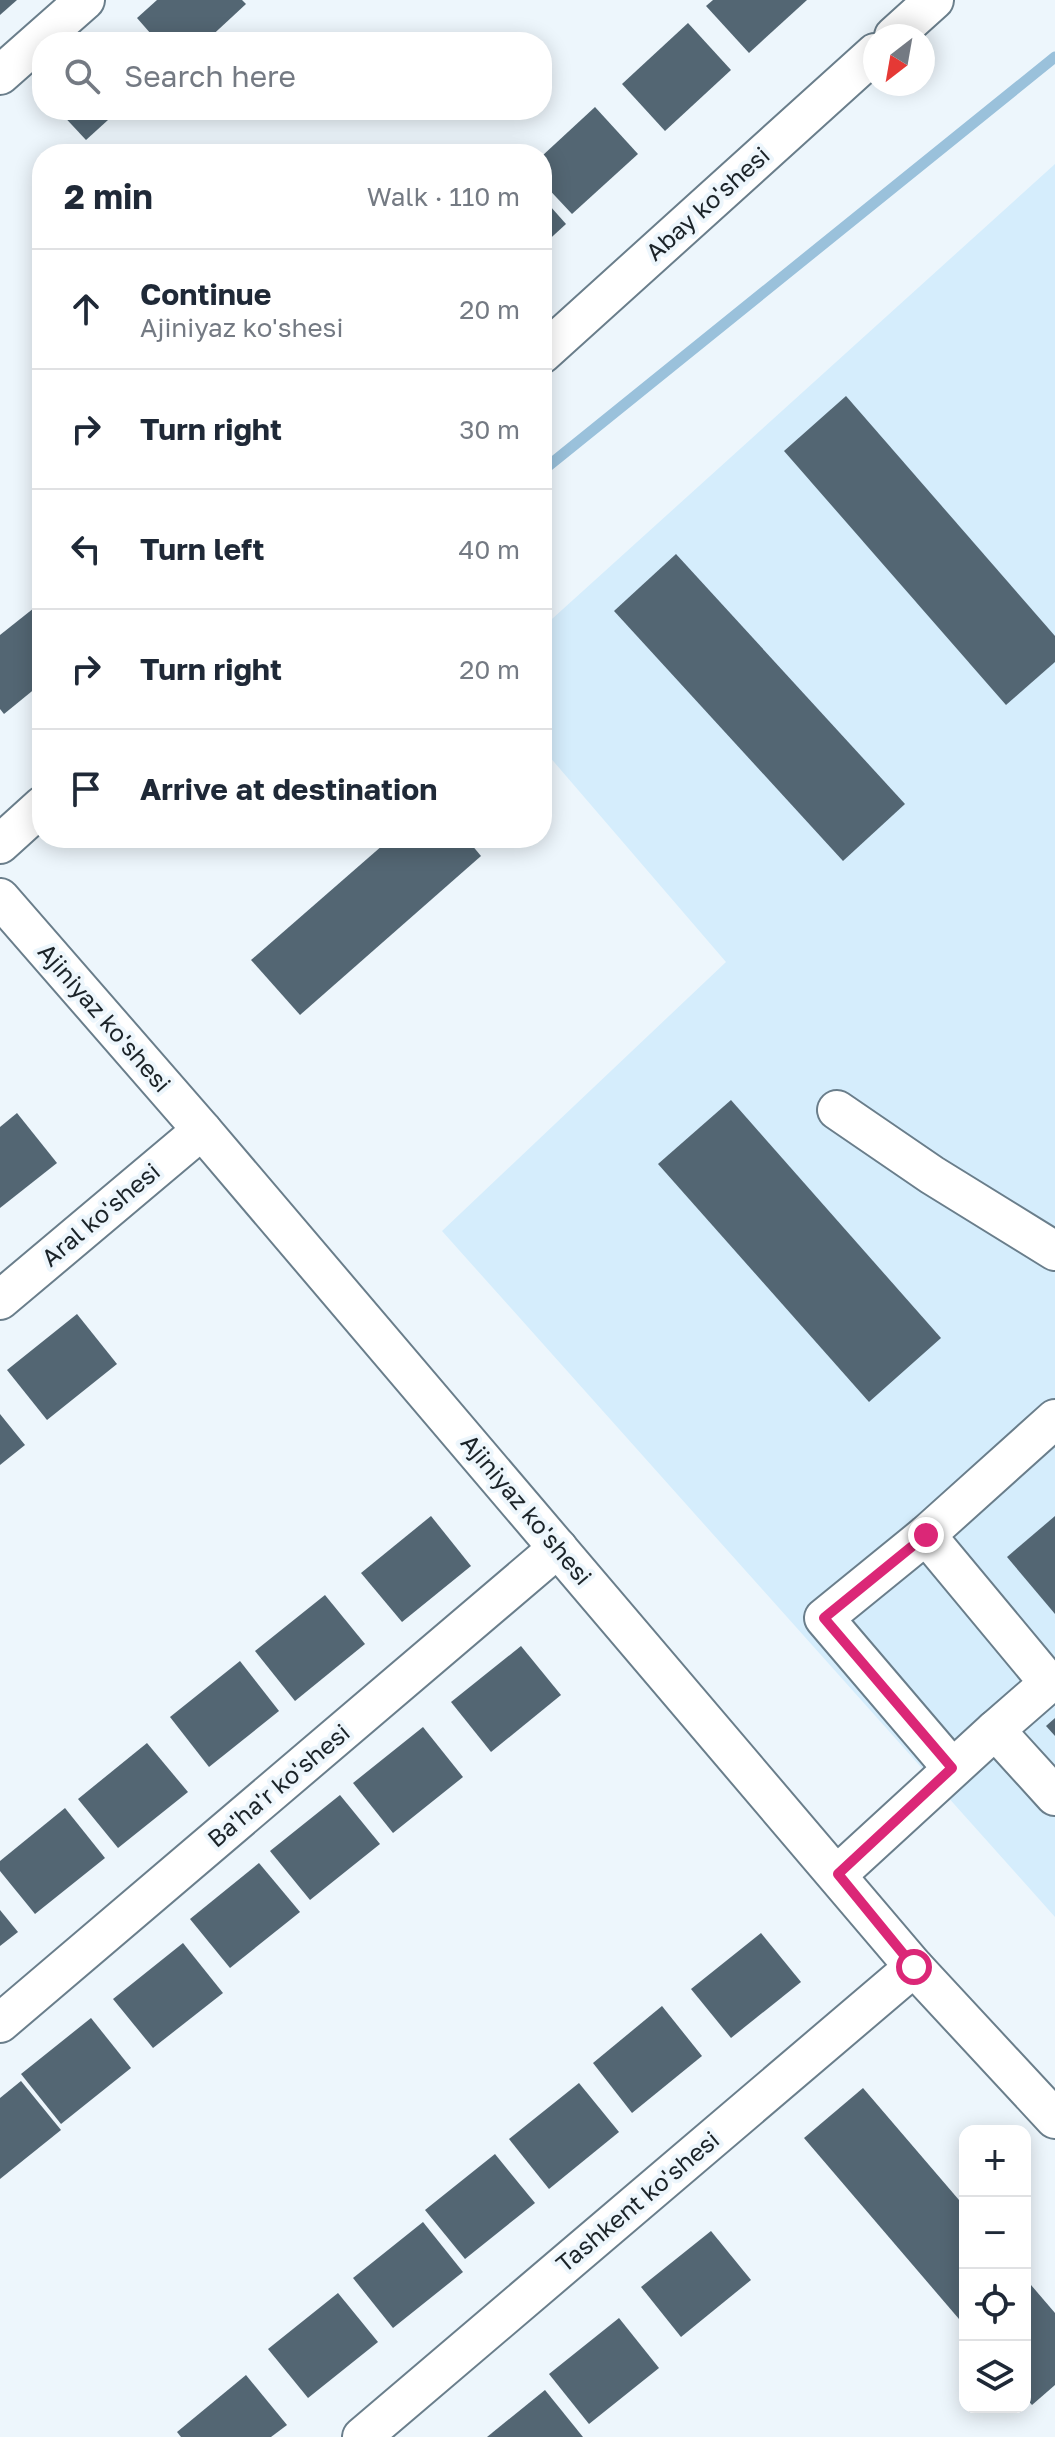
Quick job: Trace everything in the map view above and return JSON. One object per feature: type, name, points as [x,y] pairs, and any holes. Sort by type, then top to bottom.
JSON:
[{"type":"street","points":[[49,32],[85,0]]},
{"type":"street","points":[[907,24],[934,0]]},
{"type":"street","points":[[0,75],[32,47]]},
{"type":"street","name":"Abay ko'shesi","points":[[552,345],[863,64]]},
{"type":"street","points":[[0,844],[32,815]]},
{"type":"street","name":"Ajiniyaz ko'shesi","points":[[0,898],[202,1130],[914,1967],[1055,2119]]},
{"type":"street","points":[[837,1110],[932,1175],[1055,1251]]},
{"type":"street","name":"Aral ko'shesi","points":[[0,1300],[202,1130]]},
{"type":"street","points":[[952,1768],[824,1618],[926,1535],[1055,1419]]},
{"type":"street","points":[[838,1874],[1049,1683],[926,1535]]},
{"type":"street","name":"Ba'ha'r ko'shesi","points":[[0,2023],[558,1548]]},
{"type":"street","points":[[995,1730],[1055,1796]]},
{"type":"street","name":"Tashkent ko'shesi","points":[[362,2437],[914,1967]]},
{"type":"shaded area","points":[[1055,164],[1055,1917],[442,1231],[726,962],[552,760],[552,619]]},
{"type":"building","points":[[0,0],[17,0],[0,15]]},
{"type":"building","points":[[157,0],[242,0],[246,4],[216,32],[149,32],[137,18]]},
{"type":"building","points":[[713,0],[807,0],[749,53],[706,6]]},
{"type":"building","points":[[688,23],[731,70],[665,131],[622,84]]},
{"type":"building","points":[[595,107],[638,154],[572,214],[552,193],[552,147]]},
{"type":"building","points":[[67,120],[108,120],[86,140]]},
{"type":"building","points":[[552,208],[566,224],[552,237]]},
{"type":"building","points":[[846,396],[1055,636],[1055,662],[1006,705],[784,451]]},
{"type":"building","points":[[676,554],[905,804],[843,861],[614,611]]},
{"type":"building","points":[[32,610],[32,691],[4,714],[0,709],[0,635]]},
{"type":"building","points":[[380,848],[474,848],[481,856],[300,1015],[251,960]]},
{"type":"building","points":[[731,1100],[941,1338],[869,1402],[658,1164]]},
{"type":"building","points":[[17,1113],[57,1163],[0,1208],[0,1127]]},
{"type":"building","points":[[77,1314],[117,1364],[47,1420],[7,1370]]},
{"type":"building","points":[[0,1414],[25,1445],[0,1465]]},
{"type":"building","points":[[431,1516],[471,1566],[402,1622],[361,1573]]},
{"type":"building","points":[[1055,1516],[1055,1614],[1007,1557]]},
{"type":"building","points":[[325,1595],[365,1644],[295,1701],[255,1651]]},
{"type":"building","points":[[521,1646],[561,1695],[491,1752],[451,1702]]},
{"type":"building","points":[[240,1661],[279,1711],[209,1767],[170,1717]]},
{"type":"building","points":[[1055,1718],[1055,1736],[1046,1726]]},
{"type":"building","points":[[423,1727],[463,1777],[393,1833],[353,1783]]},
{"type":"building","points":[[147,1743],[188,1792],[118,1848],[78,1799]]},
{"type":"building","points":[[340,1795],[380,1844],[310,1900],[270,1851]]},
{"type":"building","points":[[65,1808],[105,1858],[35,1914],[0,1871],[0,1861]]},
{"type":"building","points":[[259,1863],[300,1912],[230,1968],[190,1919]]},
{"type":"building","points":[[0,1910],[18,1932],[0,1946]]},
{"type":"building","points":[[761,1933],[801,1982],[731,2038],[691,1989]]},
{"type":"building","points":[[183,1943],[223,1993],[153,2048],[113,1999]]},
{"type":"building","points":[[662,2006],[702,2056],[632,2113],[593,2063]]},
{"type":"building","points":[[91,2018],[131,2068],[61,2124],[21,2074]]},
{"type":"building","points":[[21,2081],[61,2130],[0,2179],[0,2098]]},
{"type":"building","points":[[579,2083],[619,2132],[549,2189],[509,2139]]},
{"type":"building","points":[[863,2088],[959,2200],[959,2319],[804,2138]]},
{"type":"building","points":[[495,2154],[535,2203],[465,2259],[425,2210]]},
{"type":"building","points":[[423,2222],[463,2272],[393,2328],[353,2278]]},
{"type":"building","points":[[711,2231],[751,2280],[681,2337],[641,2287]]},
{"type":"building","points":[[1031,2285],[1055,2313],[1055,2385],[1032,2405]]},
{"type":"building","points":[[338,2293],[378,2342],[308,2398],[268,2349]]},
{"type":"building","points":[[619,2318],[659,2368],[589,2424],[549,2374]]},
{"type":"building","points":[[246,2375],[287,2425],[271,2437],[181,2437],[177,2432]]},
{"type":"building","points":[[545,2390],[583,2437],[487,2437]]},
{"type":"waterway","points":[[552,463],[1055,57]]},
{"type":"route","points":[[914,1967],[838,1874],[952,1768],[824,1618],[926,1535]]}]
